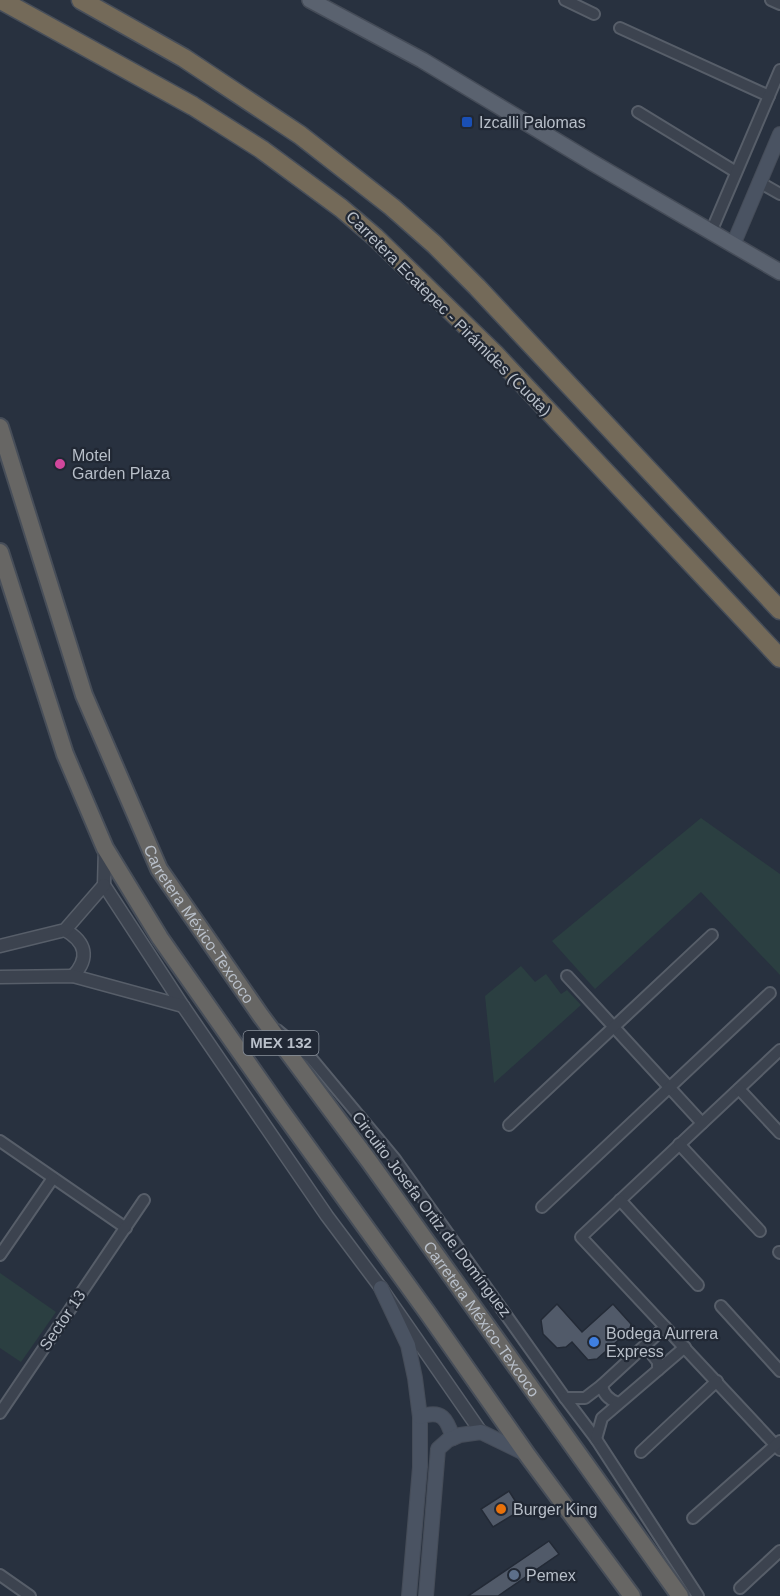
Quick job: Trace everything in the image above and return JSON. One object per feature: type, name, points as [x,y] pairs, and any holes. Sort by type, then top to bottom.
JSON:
[{"type":"highway","name":"Carretera Ecatepec - Pirámides (Cuota)","points":[[1,0],[193,106],[261,149],[341,208],[375,237],[495,354],[780,658]]},
{"type":"highway","name":"Carretera Ecatepec - Pirámides (Cuota)","points":[[81,0],[184,58],[300,135],[392,207],[434,244],[477,287],[780,610]]},
{"type":"highway","name":"Carretera México-Texcoco","points":[[0,427],[84,695],[159,870],[261,1016],[376,1171],[680,1596]]},
{"type":"highway","name":"MEX 132","points":[[0,552],[65,754],[105,848],[160,938],[279,1108],[528,1456],[632,1596]]},
{"type":"main road","points":[[310,0],[422,60],[780,272]]},
{"type":"main road","points":[[732,244],[780,134]]},
{"type":"main road","points":[[381,1288],[408,1345],[420,1417],[420,1467],[409,1596]]},
{"type":"main road","points":[[420,1417],[436,1414],[444,1418],[453,1438]]},
{"type":"main road","points":[[426,1596],[438,1449],[448,1440],[460,1435],[481,1432],[528,1456]]},
{"type":"street","points":[[565,0],[594,14]]},
{"type":"street","points":[[771,0],[780,4]]},
{"type":"street","points":[[620,28],[769,96]]},
{"type":"street","points":[[711,232],[780,70]]},
{"type":"street","points":[[638,112],[736,172]]},
{"type":"street","points":[[759,182],[780,194]]},
{"type":"street","points":[[105,848],[104,885],[183,1006],[327,1216],[381,1288],[481,1432]]},
{"type":"street","points":[[0,946],[66,930],[104,885]]},
{"type":"street","points":[[66,930],[77,937],[84,952],[82,967],[73,976]]},
{"type":"street","points":[[509,1125],[712,935]]},
{"type":"street","points":[[0,977],[73,976],[183,1006]]},
{"type":"street","points":[[567,976],[702,1123]]},
{"type":"street","points":[[542,1207],[770,993]]},
{"type":"street","name":"Circuito Josefa Ortiz de Domínguez","points":[[261,1016],[311,1058],[395,1160],[596,1438],[699,1596]]},
{"type":"street","points":[[693,1518],[778,1445],[581,1237],[780,1050]]},
{"type":"street","points":[[739,1089],[780,1133]]},
{"type":"street","points":[[0,1141],[126,1228]]},
{"type":"street","points":[[680,1144],[760,1231]]},
{"type":"street","points":[[0,1255],[54,1178]]},
{"type":"street","name":"Sector 13","points":[[0,1413],[144,1200]]},
{"type":"street","points":[[620,1200],[698,1285]]},
{"type":"street","points":[[720,1306],[780,1371]]},
{"type":"street","points":[[566,1398],[585,1398],[665,1327]]},
{"type":"street","points":[[596,1438],[602,1418],[685,1347]]},
{"type":"street","points":[[640,1350],[650,1352],[658,1362],[658,1370]]},
{"type":"street","points":[[641,1452],[717,1381]]},
{"type":"street","points":[[602,1385],[602,1391],[611,1401],[618,1403]]},
{"type":"street","points":[[740,1588],[780,1551]]},
{"type":"street","points":[[0,1575],[30,1596]]},
{"type":"green space","points":[[701,818],[780,874],[780,975],[701,892],[595,989],[552,941]]},
{"type":"green space","points":[[521,966],[535,982],[546,974],[561,994],[567,990],[581,1005],[494,1083],[485,996]]},
{"type":"green space","points":[[0,1273],[56,1312],[21,1362],[0,1348]]},
{"type":"building","points":[[557,1304],[582,1332],[613,1304],[631,1324],[630,1330],[597,1359],[588,1360],[572,1342],[566,1347],[557,1348],[543,1334],[541,1320]]},
{"type":"building","name":"Burger King","points":[[509,1491],[521,1510],[493,1527],[481,1509]]},
{"type":"building","name":"Pemex","points":[[549,1541],[559,1554],[498,1596],[468,1596]]},
{"type":"place","name":"Izcalli Palomas","points":[[467,122]]},
{"type":"place","name":"Motel Garden Plaza","points":[[60,464]]},
{"type":"place","name":"Bodega Aurrera Express","points":[[594,1342]]},
{"type":"place","name":"Burger King","points":[[501,1509]]},
{"type":"place","name":"Pemex","points":[[514,1575]]}]
